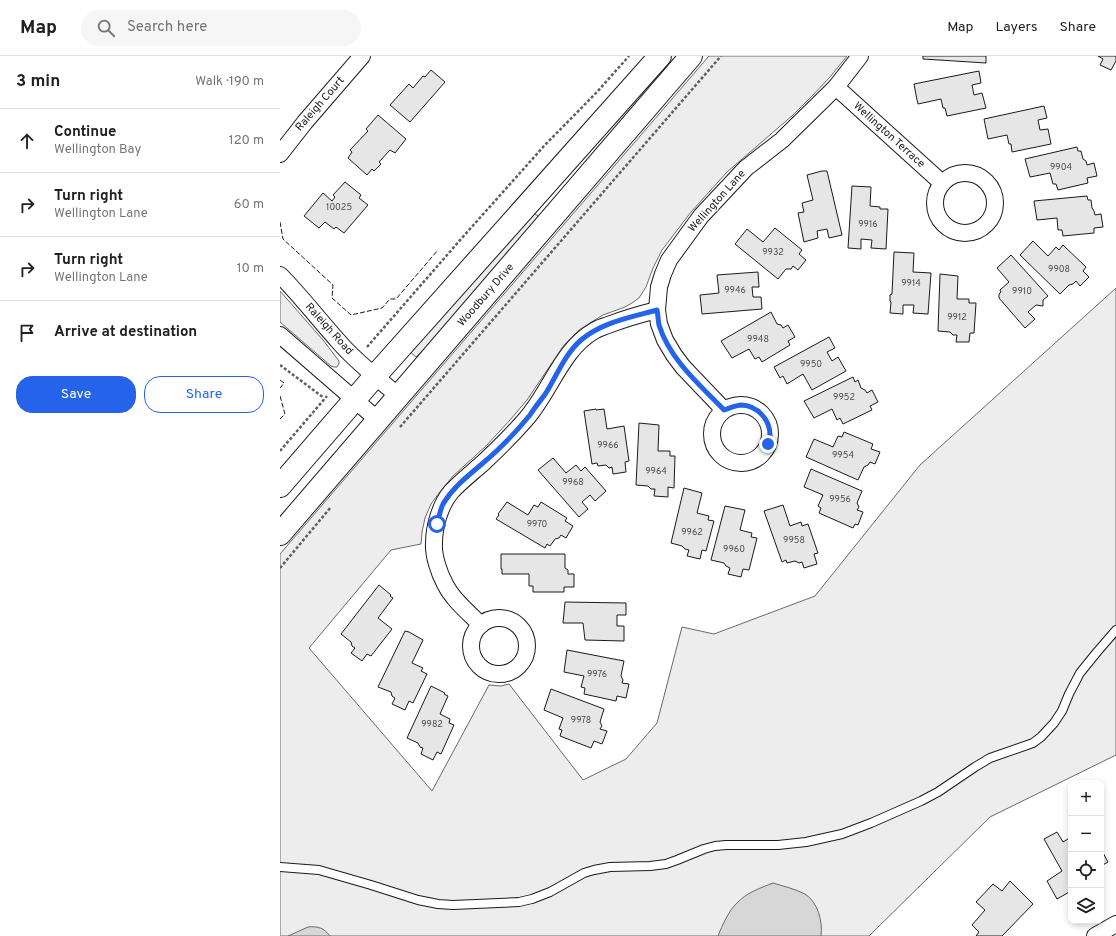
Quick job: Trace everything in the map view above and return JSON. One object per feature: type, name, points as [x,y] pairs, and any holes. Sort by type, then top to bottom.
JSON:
[{"type":"main road","points":[[280,486],[375,376],[660,56]]},
{"type":"main road","name":"Woodbury Drive","points":[[280,534],[692,56]]},
{"type":"street","name":"Raleigh Court","points":[[280,154],[300,128],[362,56]]},
{"type":"street","name":"Wellington Lane","points":[[724,410],[683,367],[665,340],[659,324],[657,310],[659,287],[666,267],[669,260],[701,216],[746,168],[782,140],[836,87],[860,56]]},
{"type":"street","name":"Wellington Terrace","points":[[836,87],[942,183]]},
{"type":"street","name":"Raleigh Road","points":[[280,275],[307,303],[339,342],[398,396]]},
{"type":"street","points":[[481,624],[453,596],[445,584],[437,564],[434,544],[442,505],[450,493],[505,442],[528,416],[580,340],[594,330],[657,310]]},
{"type":"street","points":[[280,335],[378,420]]},
{"type":"street","points":[[1095,936],[1116,924]]},
{"type":"lane","points":[[280,866],[319,870],[418,900],[438,904],[454,905],[519,902],[550,892],[584,873],[594,870],[610,867],[666,864],[715,846],[771,845],[806,842],[842,834],[872,823],[921,801],[938,792],[990,758],[1041,738],[1062,711],[1080,673],[1096,652],[1116,630]]},
{"type":"path","points":[[357,360],[456,245],[539,152],[597,92],[629,56]]},
{"type":"path","points":[[399,428],[722,56]]},
{"type":"path","points":[[280,365],[324,398]]},
{"type":"path","points":[[280,451],[337,384]]},
{"type":"path","points":[[280,568],[335,502]]},
{"type":"shaded area","points":[[709,56],[847,56],[830,77],[793,115],[727,172],[691,212],[662,250],[646,287],[639,298],[625,307],[603,315],[590,323],[579,330],[564,345],[527,400],[486,446],[453,476],[431,504],[425,518],[421,544],[391,550],[309,648],[432,791],[489,685],[501,686],[509,684],[583,780],[626,759],[657,723],[682,627],[714,634],[815,596],[920,465],[1116,288],[1116,755],[990,817],[869,936],[280,936],[280,554]]},
{"type":"shaded area","points":[[534,213],[539,217],[432,341],[416,357],[410,352]]},
{"type":"shaded area","points":[[280,291],[323,340],[339,361],[337,367],[331,366],[280,322]]},
{"type":"shaded area","points":[[773,883],[805,894],[810,898],[819,913],[821,936],[718,936],[729,914],[741,899],[754,891]]},
{"type":"shaded area","points":[[308,927],[320,928],[330,936],[288,936]]},
{"type":"building","points":[[923,56],[986,56],[986,63],[923,59]]},
{"type":"building","points":[[1098,56],[1116,56],[1116,61],[1111,70],[1100,65],[1103,59]]},
{"type":"building","points":[[431,70],[445,82],[410,122],[390,105],[409,84],[413,88],[423,76],[425,77]]},
{"type":"building","points":[[979,71],[981,83],[972,85],[974,95],[982,93],[986,108],[947,116],[941,99],[918,104],[914,84]]},
{"type":"building","points":[[1044,106],[1047,118],[1038,120],[1040,130],[1048,129],[1051,144],[1012,152],[1011,144],[1009,144],[1007,135],[988,139],[984,119]]},
{"type":"building","points":[[378,115],[406,139],[395,153],[390,150],[379,162],[381,164],[374,171],[372,169],[367,175],[348,158],[352,152],[350,150],[368,131],[366,129]]},
{"type":"building","points":[[1077,147],[1078,151],[1081,151],[1083,159],[1086,161],[1087,165],[1094,163],[1097,176],[1087,178],[1088,183],[1058,190],[1056,184],[1053,184],[1050,173],[1030,177],[1025,159]]},
{"type":"building","points":[[827,171],[842,235],[829,238],[827,229],[817,231],[818,238],[804,242],[798,213],[804,212],[802,203],[813,200],[807,175]]},
{"type":"building","points":[[345,182],[361,195],[359,198],[368,205],[344,233],[336,227],[334,229],[325,222],[319,228],[304,216],[323,193],[332,201],[335,197],[333,195]]},
{"type":"building","points":[[852,186],[871,187],[870,206],[880,207],[880,209],[888,209],[886,249],[871,248],[872,240],[861,239],[861,249],[848,248]]},
{"type":"building","points":[[1087,196],[1088,200],[1091,200],[1095,215],[1101,214],[1103,227],[1094,228],[1094,233],[1063,236],[1062,230],[1058,230],[1057,218],[1037,220],[1034,201]]},
{"type":"building","points":[[775,228],[802,250],[799,254],[806,260],[798,270],[793,266],[791,269],[786,269],[778,279],[735,244],[747,229],[763,242]]},
{"type":"building","points":[[1033,241],[1048,256],[1056,247],[1059,250],[1063,245],[1086,267],[1083,271],[1089,277],[1080,286],[1076,281],[1069,285],[1060,294],[1020,255]]},
{"type":"building","points":[[894,252],[914,253],[913,272],[931,273],[928,314],[913,313],[914,305],[903,305],[903,314],[890,313]]},
{"type":"building","points":[[1011,255],[1048,296],[1043,300],[1043,306],[1036,305],[1028,312],[1035,319],[1025,328],[999,298],[999,294],[1001,292],[1000,290],[1009,282],[997,268]]},
{"type":"building","points":[[758,272],[759,287],[752,287],[753,297],[761,297],[762,309],[702,314],[700,295],[719,293],[717,275]]},
{"type":"building","points":[[940,274],[958,276],[957,299],[969,299],[969,303],[976,303],[974,333],[970,333],[969,342],[956,342],[957,335],[953,335],[950,332],[938,331]]},
{"type":"building","points":[[771,312],[777,324],[781,325],[783,328],[788,325],[795,337],[788,341],[790,345],[762,362],[759,357],[755,359],[749,349],[732,358],[721,341]]},
{"type":"building","points":[[829,337],[835,348],[827,352],[832,361],[838,357],[846,371],[812,390],[803,374],[787,384],[783,376],[780,378],[774,367]]},
{"type":"building","points":[[853,377],[855,382],[858,380],[861,388],[867,393],[872,390],[878,402],[870,406],[872,410],[843,424],[840,418],[837,420],[832,409],[814,418],[804,401]]},
{"type":"building","points":[[604,409],[607,429],[624,426],[629,461],[625,462],[626,472],[613,474],[612,467],[609,468],[606,465],[598,466],[597,463],[592,464],[584,411]]},
{"type":"building","points":[[639,423],[659,425],[658,451],[670,451],[670,456],[675,456],[674,488],[668,487],[668,497],[654,496],[655,489],[651,489],[648,486],[636,485]]},
{"type":"building","points":[[844,432],[873,444],[871,449],[880,452],[875,464],[870,462],[864,467],[858,480],[806,457],[814,439],[833,447],[838,436],[842,437]]},
{"type":"building","points":[[553,458],[566,473],[576,465],[581,471],[585,467],[606,491],[595,501],[590,495],[582,502],[588,509],[579,517],[538,470]]},
{"type":"building","points":[[811,469],[862,491],[857,503],[859,507],[857,510],[863,512],[858,525],[855,524],[853,528],[819,513],[821,508],[818,506],[823,495],[804,487]]},
{"type":"building","points":[[684,488],[702,493],[697,513],[709,516],[708,520],[714,521],[706,551],[702,550],[700,559],[687,556],[689,550],[671,543]]},
{"type":"building","points":[[507,502],[528,515],[534,505],[538,507],[541,502],[567,518],[565,521],[573,526],[566,538],[561,535],[559,538],[555,539],[550,546],[547,544],[545,548],[496,519]]},
{"type":"building","points":[[783,505],[790,526],[801,522],[802,526],[808,524],[818,553],[814,554],[817,564],[804,568],[802,562],[799,563],[795,561],[787,563],[786,560],[782,562],[764,511]]},
{"type":"building","points":[[725,506],[745,510],[740,530],[752,533],[751,537],[757,538],[749,570],[743,569],[741,577],[728,574],[730,568],[724,563],[711,560]]},
{"type":"building","points":[[501,554],[565,554],[565,568],[568,570],[568,574],[574,574],[574,587],[564,587],[564,592],[533,592],[533,586],[529,586],[529,574],[502,574]]},
{"type":"building","points":[[379,585],[393,598],[378,618],[392,629],[371,656],[367,654],[362,661],[351,653],[355,648],[352,646],[351,642],[341,634]]},
{"type":"building","points":[[565,602],[626,603],[626,615],[617,615],[617,626],[624,626],[624,641],[585,640],[583,623],[563,623]]},
{"type":"building","points":[[405,631],[423,640],[412,663],[423,668],[421,671],[427,674],[413,703],[409,701],[405,710],[392,704],[395,698],[392,696],[391,692],[378,687]]},
{"type":"building","points":[[567,650],[624,661],[621,676],[623,680],[622,683],[629,684],[626,698],[617,696],[616,701],[584,694],[585,688],[581,687],[584,676],[564,672]]},
{"type":"building","points":[[431,686],[448,696],[440,714],[450,719],[449,723],[454,725],[441,754],[437,752],[433,760],[421,754],[423,748],[420,747],[418,743],[407,738]]},
{"type":"building","points":[[551,689],[604,709],[600,722],[602,726],[600,729],[607,731],[602,744],[594,741],[591,748],[560,736],[562,730],[559,729],[563,718],[544,710]]},
{"type":"building","points":[[1057,832],[1063,842],[1068,839],[1068,893],[1057,899],[1047,881],[1062,871],[1044,839]]},
{"type":"building","points":[[1104,855],[1108,862],[1104,864]]},
{"type":"building","points":[[1010,881],[1033,904],[1002,936],[976,936],[979,932],[972,925],[985,910],[976,902],[993,884],[1002,891]]},
{"type":"fence","points":[[280,222],[283,239],[333,285],[332,298],[351,315],[382,308],[390,299],[396,299],[438,250]]},
{"type":"fence","points":[[280,380],[284,383],[280,388]]},
{"type":"fence","points":[[280,396],[285,414],[280,419]]},
{"type":"route","points":[[437,524],[442,505],[450,493],[505,442],[528,416],[580,340],[594,330],[657,310],[659,324],[665,340],[683,367],[724,410],[732,406],[742,405],[758,411],[765,418],[769,426],[770,435],[768,444]]}]
